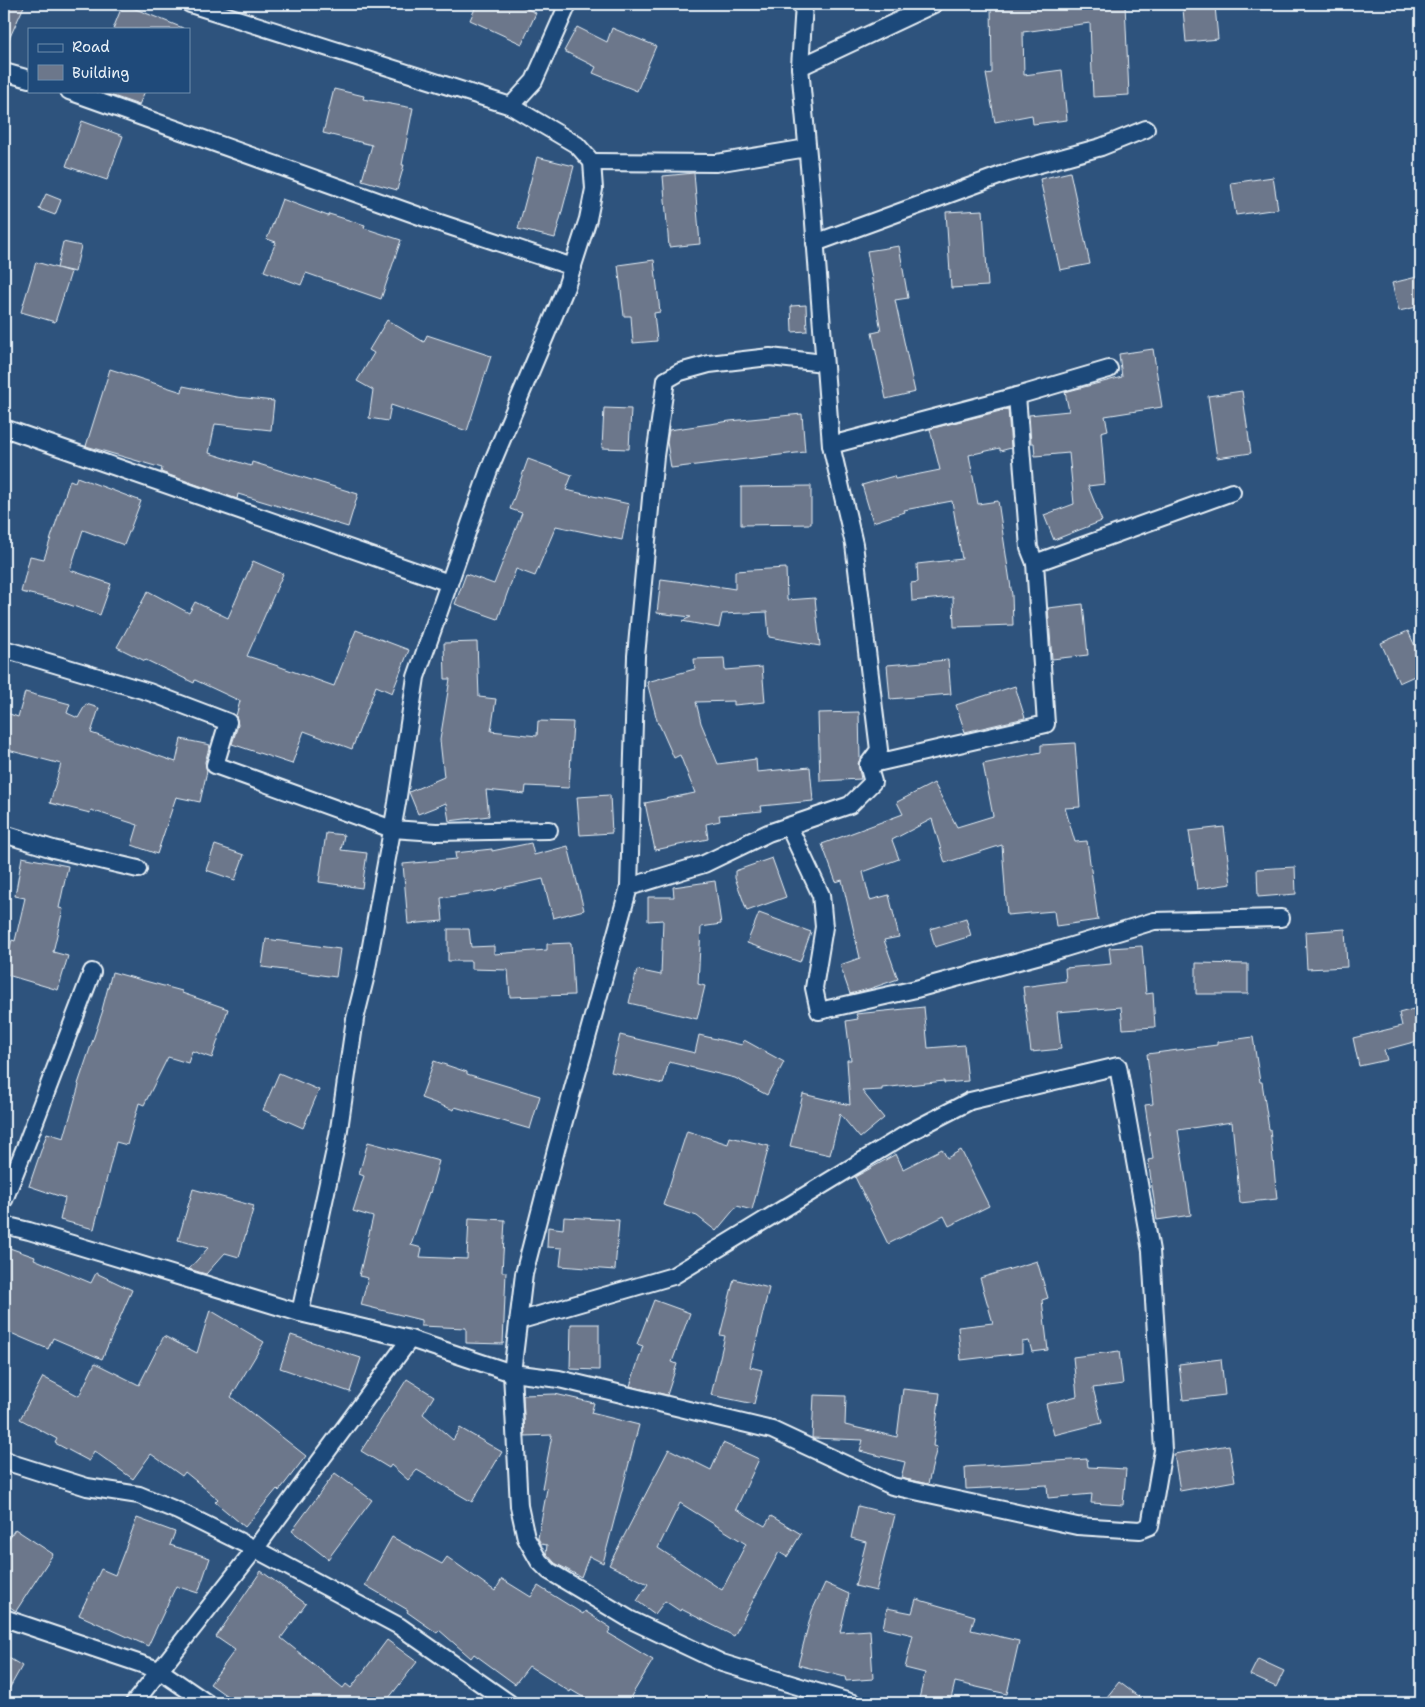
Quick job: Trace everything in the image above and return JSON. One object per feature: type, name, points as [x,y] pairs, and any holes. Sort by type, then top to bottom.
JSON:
[{"type":"street","points":[[190,4],[511,106],[577,145],[592,162],[594,188],[588,219],[573,267],[489,470],[416,677],[392,829],[356,1019],[338,1136],[300,1313]]},
{"type":"street","points":[[511,106],[534,81],[568,4]]},
{"type":"street","points":[[804,4],[800,67],[831,445],[854,544],[879,750],[868,765]]},
{"type":"street","points":[[800,67],[934,4]]},
{"type":"street","points":[[4,72],[28,79]]},
{"type":"street","points":[[72,92],[428,219],[573,267]]},
{"type":"street","points":[[815,243],[1007,173],[1101,147],[1146,128]]},
{"type":"street","points":[[592,162],[716,163],[807,148]]},
{"type":"street","points":[[824,363],[770,357],[709,364],[680,372],[666,380],[655,456],[636,656],[629,887],[524,1274],[512,1373],[519,1506],[526,1538],[539,1561],[549,1571],[631,1620],[722,1663],[853,1703]]},
{"type":"street","points":[[831,445],[1016,396],[1109,369]]},
{"type":"street","points":[[868,765],[1046,724],[1035,563],[1029,548],[1016,396]]},
{"type":"street","points":[[4,428],[449,583]]},
{"type":"street","points":[[1035,563],[1232,492]]},
{"type":"street","points":[[4,649],[149,692],[228,722],[215,765],[392,829],[436,832],[549,830]]},
{"type":"street","points":[[629,887],[704,864],[768,833],[850,806],[873,782],[868,765]]},
{"type":"street","points":[[789,827],[821,895],[824,927],[814,988],[819,1011],[916,989],[1055,951],[1154,921],[1281,918]]},
{"type":"street","points":[[4,834],[53,849],[138,870]]},
{"type":"street","points":[[4,1200],[92,972]]},
{"type":"street","points":[[4,1225],[300,1313],[410,1340],[512,1373],[559,1379],[772,1430],[892,1486],[1076,1526],[1140,1530],[1150,1526],[1163,1450],[1151,1251],[1118,1066],[970,1101],[908,1134],[673,1276],[518,1321]]},
{"type":"street","points":[[134,1703],[255,1548],[410,1340]]},
{"type":"street","points":[[4,1459],[14,1464],[87,1487],[139,1495],[178,1511],[255,1548],[399,1626],[510,1703]]},
{"type":"street","points":[[4,1618],[159,1670],[207,1703]]},
{"type":"building","points":[[4,4],[25,4],[4,50]]},
{"type":"building","points":[[123,4],[183,28],[113,28]]},
{"type":"building","points":[[477,4],[517,4],[536,13],[522,44],[470,20]]},
{"type":"building","points":[[991,4],[1125,4],[1129,95],[1093,97],[1090,23],[1023,32],[1024,75],[1062,70],[1067,120],[1033,124],[1032,115],[995,122],[986,74],[992,73]]},
{"type":"building","points":[[1215,6],[1218,39],[1186,42],[1183,9]]},
{"type":"building","points":[[577,27],[607,42],[612,28],[656,46],[637,91],[593,73],[596,67],[564,51]]},
{"type":"building","points":[[334,89],[364,96],[363,99],[413,108],[402,165],[404,165],[397,190],[362,180],[372,145],[323,133]]},
{"type":"building","points":[[102,92],[145,92],[139,105]]},
{"type":"building","points":[[82,121],[123,136],[107,180],[66,166]]},
{"type":"building","points":[[537,157],[574,166],[555,238],[518,229]]},
{"type":"building","points":[[1070,172],[1090,264],[1060,270],[1040,179]]},
{"type":"building","points":[[694,173],[700,244],[669,247],[663,176]]},
{"type":"building","points":[[1273,177],[1278,209],[1236,215],[1231,183]]},
{"type":"building","points":[[46,194],[61,200],[55,215],[39,209]]},
{"type":"building","points":[[282,199],[328,216],[329,214],[365,225],[364,228],[401,240],[381,299],[306,273],[301,285],[264,271],[276,242],[267,239]]},
{"type":"building","points":[[983,210],[988,286],[951,288],[946,212]]},
{"type":"building","points":[[63,242],[81,246],[75,272],[57,268]]},
{"type":"building","points":[[899,246],[908,298],[895,300],[915,392],[886,399],[872,333],[881,331],[867,251]]},
{"type":"building","points":[[654,260],[660,312],[654,313],[657,341],[633,343],[631,316],[624,316],[618,265]]},
{"type":"building","points":[[36,262],[71,272],[55,322],[21,312]]},
{"type":"building","points":[[1421,276],[1421,306],[1399,311],[1392,283]]},
{"type":"building","points":[[806,305],[807,331],[792,332],[791,306]]},
{"type":"building","points":[[387,320],[424,342],[427,335],[491,356],[467,431],[391,405],[388,421],[369,418],[373,390],[357,381],[374,353],[369,350]]},
{"type":"building","points":[[1153,349],[1162,407],[1105,416],[1108,430],[1101,432],[1105,484],[1088,486],[1102,521],[1054,540],[1044,515],[1074,504],[1069,453],[1035,456],[1034,443],[1031,443],[1029,415],[1069,411],[1065,392],[1122,377],[1119,354]]},
{"type":"building","points":[[110,369],[182,392],[183,386],[237,397],[274,401],[271,430],[215,424],[209,453],[251,466],[252,462],[358,494],[348,527],[238,494],[237,499],[161,472],[162,468],[86,446]]},
{"type":"building","points":[[1242,391],[1251,453],[1217,458],[1208,396]]},
{"type":"building","points":[[604,408],[631,409],[629,449],[602,448]]},
{"type":"building","points":[[1008,409],[1011,448],[1000,451],[1000,448],[969,455],[978,504],[998,501],[1012,595],[1013,625],[954,627],[953,597],[912,601],[911,583],[918,582],[917,564],[962,559],[952,501],[904,510],[905,512],[873,522],[862,485],[894,476],[895,479],[940,470],[930,429]]},
{"type":"building","points":[[802,414],[805,452],[671,468],[667,442],[669,430],[730,421]]},
{"type":"building","points":[[528,459],[572,475],[566,490],[629,504],[622,540],[556,526],[535,576],[516,569],[498,619],[455,604],[466,574],[494,584],[522,513],[510,509]]},
{"type":"building","points":[[77,477],[141,501],[124,545],[83,530],[70,570],[111,584],[100,615],[52,599],[21,592],[30,556],[44,559],[70,480],[75,482]]},
{"type":"building","points":[[811,486],[811,524],[741,525],[741,487]]},
{"type":"building","points":[[253,561],[283,574],[247,656],[334,686],[356,630],[409,650],[392,693],[376,686],[352,749],[304,731],[292,764],[232,744],[238,725],[236,716],[240,701],[195,680],[194,683],[117,647],[148,591],[189,613],[195,602],[228,618]]},
{"type":"building","points":[[786,568],[787,600],[815,598],[820,646],[769,637],[767,612],[722,614],[719,628],[682,621],[691,617],[657,613],[661,579],[735,589],[735,571]]},
{"type":"building","points":[[1083,604],[1088,655],[1052,659],[1048,608]]},
{"type":"building","points":[[1408,631],[1421,659],[1421,673],[1399,683],[1381,643]]},
{"type":"building","points":[[477,642],[479,697],[496,699],[491,731],[537,736],[538,721],[573,722],[569,788],[526,786],[525,794],[486,790],[489,816],[449,821],[446,803],[418,814],[409,792],[444,777],[440,740],[450,679],[445,679],[444,643]]},
{"type":"building","points":[[724,658],[725,670],[762,667],[765,702],[734,705],[734,701],[696,702],[701,723],[718,764],[756,759],[757,772],[810,767],[813,801],[761,806],[762,811],[719,815],[720,821],[706,824],[708,839],[655,850],[645,803],[695,793],[680,755],[674,758],[658,724],[647,682],[695,669],[694,659]]},
{"type":"building","points":[[948,660],[951,694],[890,699],[887,665]]},
{"type":"building","points":[[1015,686],[1025,718],[965,732],[956,705]]},
{"type":"building","points":[[25,692],[70,704],[67,713],[78,718],[86,704],[99,708],[91,733],[176,762],[181,739],[210,745],[205,762],[207,771],[200,802],[176,797],[157,854],[132,845],[138,825],[91,810],[90,813],[50,803],[61,764],[4,749],[4,712],[18,717]]},
{"type":"building","points":[[859,712],[860,759],[858,764],[861,779],[820,781],[818,713]]},
{"type":"building","points":[[1075,743],[1080,807],[1065,808],[1075,842],[1087,841],[1098,920],[1056,926],[1054,911],[1007,915],[1002,845],[945,863],[932,819],[892,840],[899,859],[863,872],[870,900],[889,895],[899,937],[884,940],[898,979],[850,994],[840,965],[860,958],[842,880],[836,882],[822,844],[903,814],[897,802],[934,783],[957,827],[993,816],[983,764],[1041,752],[1041,745]]},
{"type":"building","points":[[610,795],[612,833],[580,835],[577,797]]},
{"type":"building","points":[[1224,827],[1231,884],[1197,889],[1189,831]]},
{"type":"building","points":[[326,833],[344,835],[341,850],[367,853],[362,888],[319,882]]},
{"type":"building","points":[[531,843],[534,855],[568,846],[584,910],[553,918],[543,879],[497,890],[441,898],[443,921],[408,924],[403,864],[456,859],[455,853],[492,849],[492,851]]},
{"type":"building","points":[[215,845],[244,855],[235,880],[206,870]]},
{"type":"building","points":[[22,857],[68,866],[59,908],[63,909],[53,952],[68,956],[58,990],[4,974],[4,967],[12,940],[15,941],[25,898],[15,896]]},
{"type":"building","points":[[772,858],[786,897],[747,911],[735,878],[735,871]]},
{"type":"building","points":[[1295,867],[1296,894],[1258,897],[1257,869]]},
{"type":"building","points":[[715,881],[721,924],[701,927],[698,984],[705,986],[697,1019],[629,1003],[637,970],[661,975],[663,920],[648,921],[648,897],[674,897],[673,887]]},
{"type":"building","points":[[759,913],[811,932],[800,962],[747,943]]},
{"type":"building","points":[[966,918],[971,936],[935,947],[930,929]]},
{"type":"building","points":[[448,929],[469,929],[471,947],[494,946],[494,954],[547,950],[547,944],[571,943],[574,995],[510,997],[508,970],[471,969],[471,961],[448,961]]},
{"type":"building","points":[[1345,929],[1347,967],[1307,969],[1305,932]]},
{"type":"building","points":[[266,939],[340,949],[336,977],[262,967]]},
{"type":"building","points":[[1142,946],[1146,994],[1153,993],[1155,1027],[1123,1029],[1121,1007],[1057,1012],[1061,1049],[1031,1052],[1023,987],[1066,981],[1065,968],[1111,964],[1109,948]]},
{"type":"building","points":[[1196,963],[1248,964],[1248,994],[1196,994]]},
{"type":"building","points":[[112,972],[182,991],[182,993],[228,1009],[212,1058],[192,1051],[188,1063],[168,1057],[144,1105],[139,1103],[127,1145],[116,1142],[94,1229],[60,1220],[65,1198],[29,1186],[47,1133],[64,1138],[78,1084],[103,1010]]},
{"type":"building","points":[[924,1007],[928,1048],[964,1045],[968,1081],[944,1083],[944,1081],[862,1091],[884,1118],[860,1138],[840,1114],[830,1155],[790,1146],[803,1094],[850,1105],[847,1060],[851,1060],[846,1021],[858,1019],[856,1014]]},
{"type":"building","points":[[1421,1007],[1421,1040],[1384,1050],[1387,1060],[1359,1066],[1353,1038],[1402,1026],[1399,1013]]},
{"type":"building","points":[[620,1035],[695,1053],[699,1035],[742,1045],[744,1040],[784,1062],[767,1095],[735,1078],[669,1062],[663,1084],[611,1072]]},
{"type":"building","points":[[1253,1037],[1270,1129],[1277,1199],[1240,1203],[1232,1122],[1178,1130],[1191,1215],[1157,1220],[1148,1160],[1153,1159],[1145,1105],[1153,1104],[1147,1054],[1217,1045],[1217,1042]]},
{"type":"building","points":[[434,1061],[467,1072],[467,1074],[540,1096],[530,1129],[455,1107],[454,1110],[421,1098]]},
{"type":"building","points":[[279,1073],[319,1090],[303,1128],[263,1110]]},
{"type":"building","points":[[687,1131],[728,1144],[730,1137],[769,1146],[752,1210],[737,1206],[716,1231],[697,1216],[663,1205]]},
{"type":"building","points":[[368,1142],[439,1161],[430,1193],[411,1245],[422,1248],[420,1257],[467,1259],[469,1218],[505,1220],[502,1272],[506,1272],[503,1344],[466,1343],[466,1328],[421,1326],[421,1320],[361,1305],[368,1278],[359,1276],[373,1217],[353,1211],[364,1176],[359,1174]]},
{"type":"building","points":[[942,1149],[947,1158],[961,1150],[989,1206],[949,1226],[944,1216],[888,1244],[855,1177],[896,1154],[903,1169]]},
{"type":"building","points":[[193,1189],[254,1206],[239,1257],[225,1253],[206,1274],[189,1269],[208,1248],[178,1240]]},
{"type":"building","points":[[564,1217],[619,1220],[615,1270],[560,1266],[562,1248],[547,1247],[548,1227],[563,1229]]},
{"type":"building","points":[[4,1246],[35,1257],[34,1259],[91,1283],[96,1273],[132,1290],[102,1359],[53,1338],[48,1349],[4,1330]]},
{"type":"building","points":[[1037,1261],[1048,1298],[1042,1300],[1048,1350],[1032,1352],[1029,1341],[1022,1342],[1022,1353],[961,1360],[958,1327],[993,1323],[980,1278]]},
{"type":"building","points":[[734,1279],[769,1288],[750,1367],[762,1370],[754,1404],[711,1395],[725,1336],[720,1335]]},
{"type":"building","points":[[654,1300],[690,1313],[672,1362],[677,1364],[667,1395],[630,1386],[643,1346],[637,1344]]},
{"type":"building","points":[[210,1310],[264,1342],[231,1397],[306,1456],[279,1491],[277,1489],[245,1527],[215,1502],[218,1499],[185,1472],[182,1476],[151,1454],[133,1479],[94,1451],[89,1461],[55,1443],[57,1439],[20,1419],[43,1377],[79,1396],[95,1363],[139,1385],[164,1336],[197,1353]]},
{"type":"building","points":[[571,1324],[599,1324],[599,1370],[570,1369]]},
{"type":"building","points":[[291,1335],[361,1358],[350,1392],[280,1368]]},
{"type":"building","points":[[1119,1351],[1123,1384],[1093,1388],[1102,1423],[1054,1435],[1046,1404],[1077,1396],[1073,1357]]},
{"type":"building","points":[[1221,1359],[1225,1395],[1183,1400],[1179,1364]]},
{"type":"building","points":[[407,1379],[434,1396],[423,1414],[453,1440],[460,1428],[502,1452],[472,1502],[417,1470],[408,1480],[391,1465],[389,1468],[361,1451]]},
{"type":"building","points":[[903,1389],[940,1393],[933,1446],[937,1447],[928,1484],[901,1478],[905,1462],[860,1451],[863,1440],[812,1438],[814,1395],[846,1396],[845,1425],[897,1437]]},
{"type":"building","points":[[555,1394],[594,1403],[591,1413],[639,1425],[603,1563],[589,1556],[581,1577],[555,1563],[546,1553],[547,1545],[541,1544],[538,1538],[547,1489],[542,1488],[552,1435],[525,1436],[523,1395]]},
{"type":"building","points":[[723,1443],[759,1459],[736,1509],[765,1526],[771,1516],[801,1534],[787,1557],[779,1552],[734,1636],[681,1609],[680,1611],[665,1601],[655,1614],[637,1601],[648,1584],[609,1565],[669,1449],[711,1470]],"holes":[[[680,1503],[746,1544],[722,1590],[658,1548]]]},
{"type":"building","points":[[1229,1445],[1235,1481],[1180,1491],[1174,1454]]},
{"type":"building","points":[[1087,1459],[1088,1467],[1126,1469],[1123,1505],[1091,1503],[1092,1494],[1048,1498],[1047,1485],[966,1489],[965,1467]]},
{"type":"building","points":[[335,1473],[372,1500],[328,1559],[292,1531]]},
{"type":"building","points":[[858,1506],[895,1515],[876,1591],[855,1586],[866,1542],[851,1538]]},
{"type":"building","points":[[137,1518],[175,1532],[170,1545],[210,1558],[198,1593],[176,1586],[148,1646],[79,1615],[101,1569],[115,1575]]},
{"type":"building","points":[[15,1529],[53,1554],[16,1611],[4,1603],[4,1546]]},
{"type":"building","points":[[392,1537],[442,1564],[447,1557],[495,1591],[502,1579],[531,1597],[538,1586],[583,1614],[585,1611],[611,1628],[608,1633],[653,1660],[627,1703],[593,1703],[571,1690],[570,1692],[529,1666],[515,1684],[474,1654],[471,1658],[439,1630],[437,1633],[407,1612],[408,1610],[365,1585]]},
{"type":"building","points":[[261,1571],[306,1604],[281,1638],[343,1688],[346,1684],[351,1688],[387,1640],[417,1662],[385,1703],[237,1703],[210,1684],[235,1650],[216,1637]]},
{"type":"building","points":[[825,1583],[849,1594],[840,1632],[870,1630],[873,1679],[846,1681],[845,1677],[798,1665],[812,1611]]},
{"type":"building","points":[[916,1599],[975,1616],[971,1630],[1019,1641],[1007,1694],[955,1682],[950,1703],[918,1703],[925,1673],[905,1668],[913,1635],[883,1628],[887,1608],[912,1613]]},
{"type":"building","points":[[4,1655],[22,1666],[4,1698]]},
{"type":"building","points":[[1258,1659],[1284,1671],[1276,1687],[1250,1675]]},
{"type":"building","points":[[1119,1682],[1147,1703],[1102,1703]]}]
